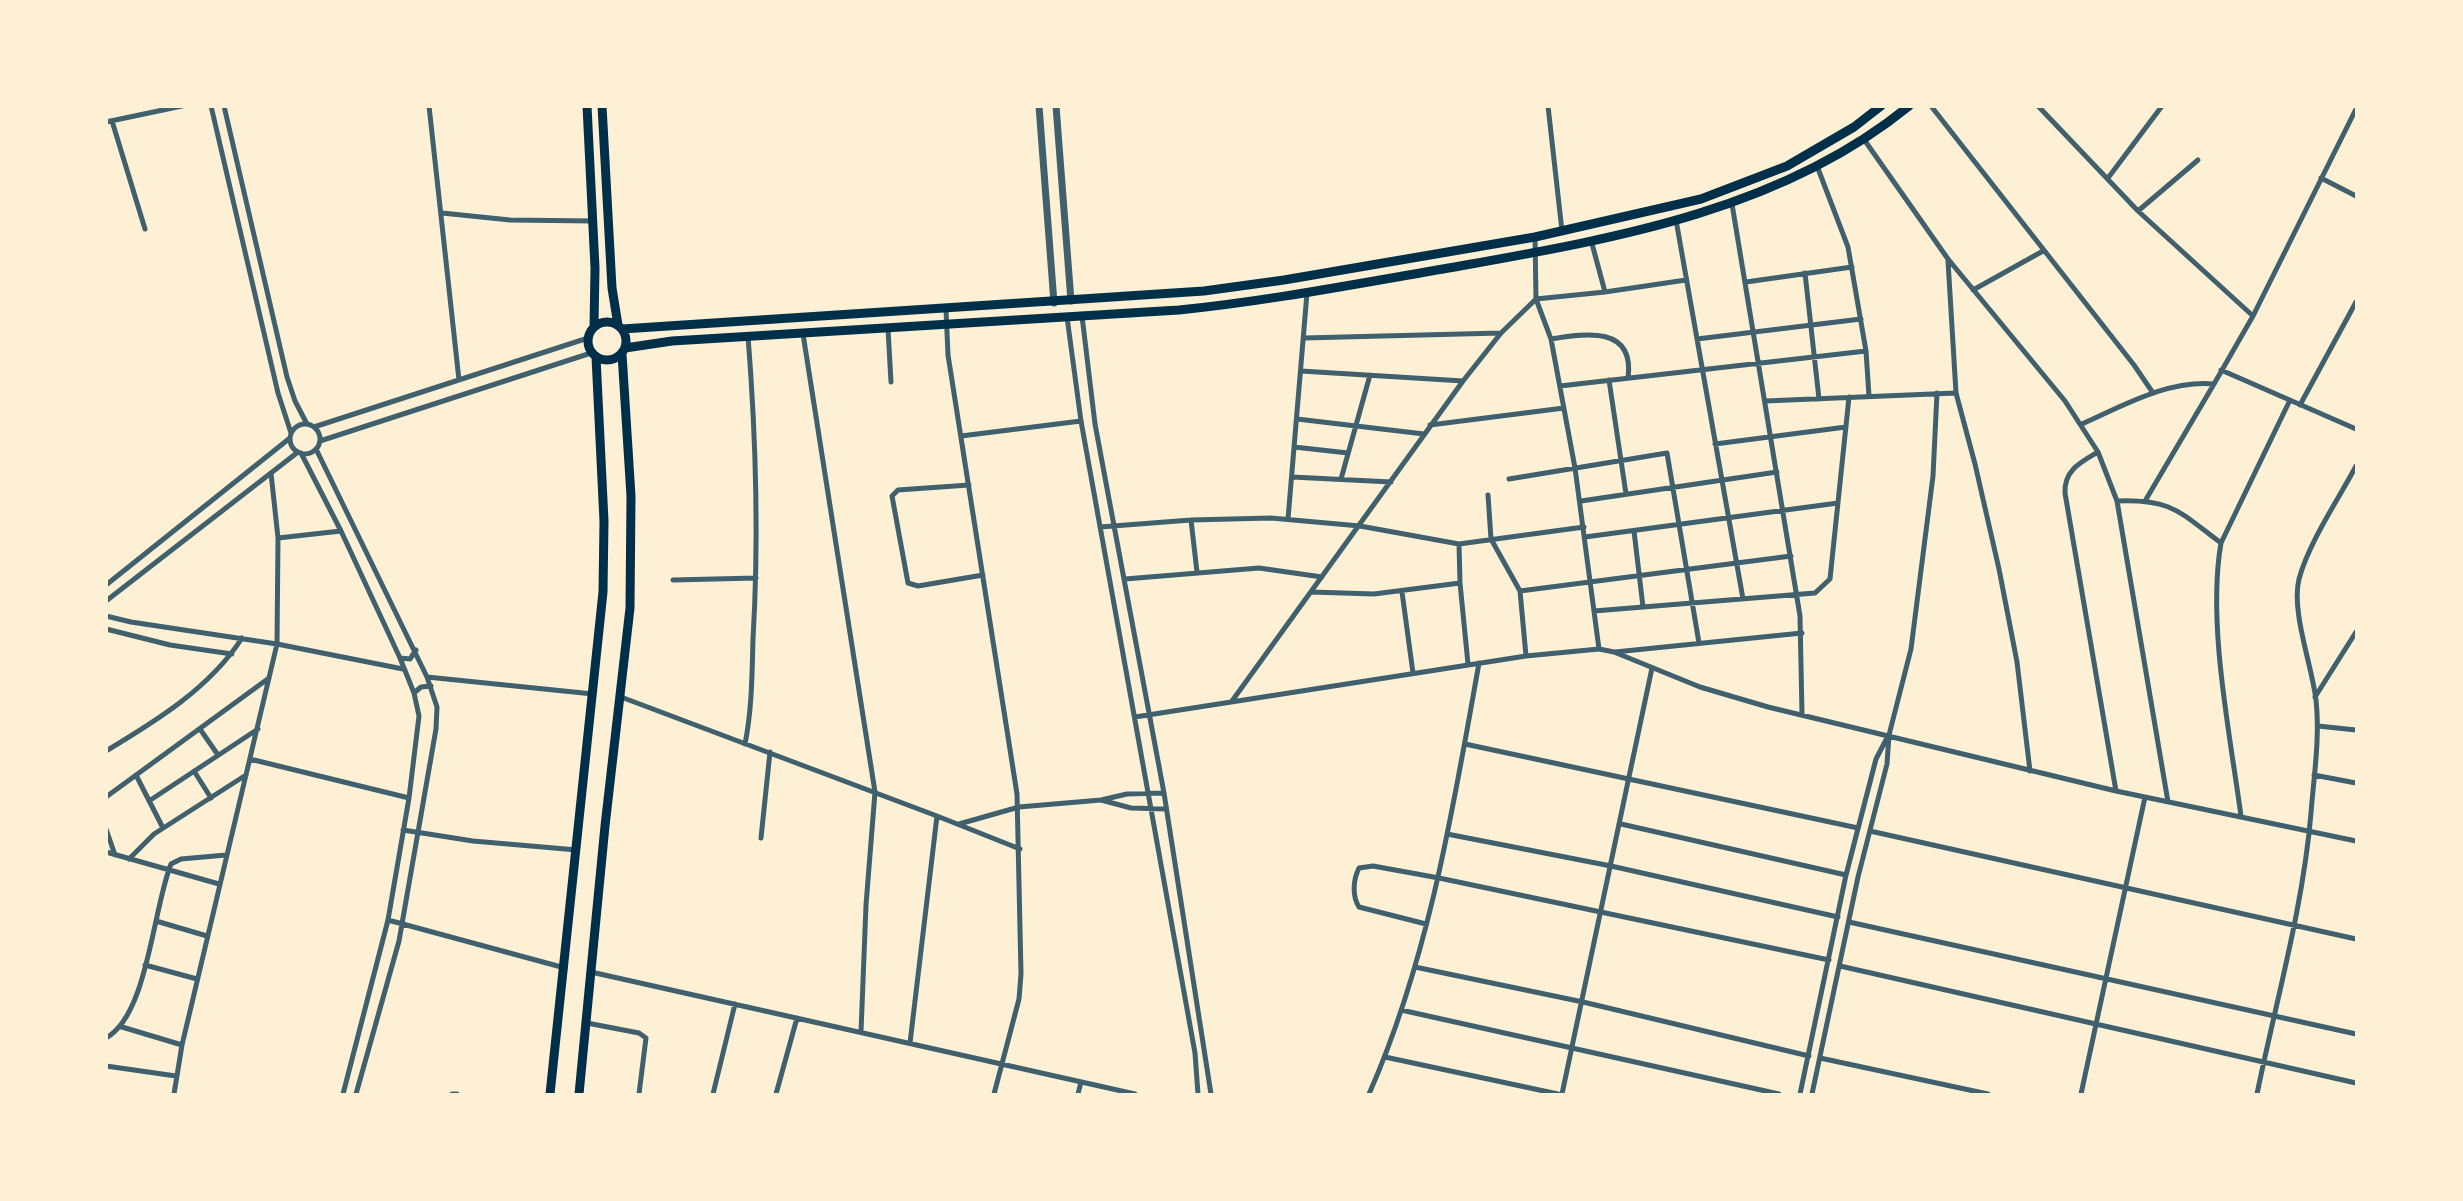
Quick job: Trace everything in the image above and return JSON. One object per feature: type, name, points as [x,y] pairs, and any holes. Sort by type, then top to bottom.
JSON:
[{"type":"highway","points":[[550,1095],[603,602],[605,544],[593,355],[588,338],[594,327],[593,221],[587,106]]},
{"type":"highway","points":[[579,1095],[629,620],[632,550],[623,351],[626,342],[620,327],[612,288],[602,106]]},
{"type":"highway","points":[[594,327],[610,322],[620,327],[1054,303],[1204,291],[1276,282],[1534,237],[1701,199],[1759,179],[1813,152],[1881,106]]},
{"type":"highway","points":[[593,355],[609,361],[623,351],[672,341],[888,329],[1260,302],[1534,252],[1732,204],[1817,166],[1909,106]]},
{"type":"highway","points":[[590,155],[604,154]]},
{"type":"highway","points":[[591,178],[606,177]]},
{"type":"highway","points":[[1204,291],[1204,307]]},
{"type":"street","points":[[145,229],[110,121],[182,106]]},
{"type":"street","points":[[212,106],[280,400],[291,436],[341,531],[399,658],[414,693],[419,728],[388,920],[343,1095]]},
{"type":"street","points":[[224,106],[287,377],[307,424]]},
{"type":"street","points":[[429,106],[459,380]]},
{"type":"street","points":[[1039,106],[1054,303]]},
{"type":"street","points":[[1056,106],[1071,301]]},
{"type":"street","points":[[1548,106],[1562,231]]},
{"type":"street","points":[[1931,106],[2134,365],[2153,393]]},
{"type":"street","points":[[2038,106],[2138,211],[2253,316]]},
{"type":"street","points":[[2108,178],[2162,106]]},
{"type":"street","points":[[2145,501],[2253,316],[2356,109]]},
{"type":"street","points":[[1863,138],[1948,259],[2082,424],[2098,452],[2117,501],[2168,802]]},
{"type":"street","points":[[2138,211],[2198,160]]},
{"type":"street","points":[[1817,166],[1842,227],[1852,267],[1866,351],[1869,396]]},
{"type":"street","points":[[2321,178],[2356,196]]},
{"type":"street","points":[[1732,204],[1797,594],[1802,633],[1802,714]]},
{"type":"street","points":[[442,213],[510,219],[593,221]]},
{"type":"street","points":[[1676,219],[1743,599]]},
{"type":"street","points":[[1534,237],[1536,299],[1551,339],[1581,501],[1599,649]]},
{"type":"street","points":[[1591,240],[1605,292]]},
{"type":"street","points":[[1973,290],[2043,251]]},
{"type":"street","points":[[1948,259],[1956,393],[1999,569],[2017,662],[2030,771]]},
{"type":"street","points":[[1746,282],[1852,267]]},
{"type":"street","points":[[1805,273],[1819,399]]},
{"type":"street","points":[[1232,701],[1463,381],[1501,333],[1536,299],[1686,280]]},
{"type":"street","points":[[1288,519],[1307,293]]},
{"type":"street","points":[[2300,405],[2356,302]]},
{"type":"street","points":[[946,310],[961,435],[1019,807],[1021,974],[1018,999],[994,1095]]},
{"type":"street","points":[[1082,316],[1095,424],[1164,793],[1211,1095]]},
{"type":"street","points":[[1067,317],[1081,421],[1195,1053],[1198,1095]]},
{"type":"street","points":[[1697,339],[1861,319]]},
{"type":"street","points":[[888,329],[891,382]]},
{"type":"street","points":[[1304,338],[1501,333]]},
{"type":"street","points":[[803,334],[875,792],[866,905],[861,1032]]},
{"type":"street","points":[[1551,339],[1589,334],[1604,335],[1614,339],[1627,356],[1628,378]]},
{"type":"street","points":[[745,744],[751,707],[756,578],[753,398],[748,336]]},
{"type":"street","points":[[106,585],[291,436],[297,426],[307,424],[315,427],[588,338]]},
{"type":"street","points":[[1560,386],[1866,351]]},
{"type":"street","points":[[1072,354],[1086,352]]},
{"type":"street","points":[[106,601],[271,473],[299,453],[309,453],[320,441],[474,390],[593,355]]},
{"type":"street","points":[[2221,370],[2356,429]]},
{"type":"street","points":[[1301,371],[1463,381]]},
{"type":"street","points":[[1341,479],[1370,375]]},
{"type":"street","points":[[469,377],[474,390]]},
{"type":"street","points":[[1609,380],[1626,494]]},
{"type":"street","points":[[2082,424],[2153,393],[2189,383],[2214,384]]},
{"type":"street","points":[[441,386],[446,400]]},
{"type":"street","points":[[1812,1095],[1849,922],[1887,764],[1889,735],[1911,649],[1933,476],[1937,393]]},
{"type":"street","points":[[1766,401],[1956,393]]},
{"type":"street","points":[[1594,611],[1815,593],[1828,584],[1849,397]]},
{"type":"street","points":[[2241,816],[2219,639],[2217,573],[2221,543],[2290,400]]},
{"type":"street","points":[[1430,425],[1564,408]]},
{"type":"street","points":[[1297,419],[1424,434]]},
{"type":"street","points":[[961,435],[1081,421]]},
{"type":"street","points":[[315,427],[320,441]]},
{"type":"street","points":[[1715,444],[1846,427]]},
{"type":"street","points":[[1294,447],[1348,453]]},
{"type":"street","points":[[316,448],[416,650],[431,686],[436,707],[436,729],[402,924],[356,1095]]},
{"type":"street","points":[[2098,452],[2070,472],[2065,484],[2065,493],[2116,791]]},
{"type":"street","points":[[1509,479],[1666,453],[1699,643]]},
{"type":"street","points":[[2258,1095],[2264,1060],[2276,1016],[2310,830],[2318,726],[2315,697],[2297,605],[2299,579],[2356,466]]},
{"type":"street","points":[[1581,501],[1777,472]]},
{"type":"street","points":[[174,1095],[197,979],[277,644],[278,538],[271,473]]},
{"type":"street","points":[[1292,477],[1391,482]]},
{"type":"street","points":[[969,486],[898,490],[892,496],[908,582],[918,586],[983,575]]},
{"type":"street","points":[[1488,495],[1491,539],[1520,591],[1526,656]]},
{"type":"street","points":[[2117,501],[2145,501],[2170,505],[2221,543]]},
{"type":"street","points":[[1585,537],[1838,503]]},
{"type":"street","points":[[1100,527],[1191,520],[1288,519],[1360,526],[1459,544],[1584,527]]},
{"type":"street","points":[[1191,520],[1197,572]]},
{"type":"street","points":[[278,538],[341,531]]},
{"type":"street","points":[[1634,531],[1643,607]]},
{"type":"street","points":[[1459,544],[1460,584],[1468,664]]},
{"type":"street","points":[[1520,591],[1791,556]]},
{"type":"street","points":[[1125,579],[1259,568],[1322,578]]},
{"type":"street","points":[[674,580],[756,578]]},
{"type":"street","points":[[1311,592],[1402,592],[1460,584]]},
{"type":"street","points":[[1402,592],[1413,673]]},
{"type":"street","points":[[106,616],[131,622],[277,644],[403,669]]},
{"type":"street","points":[[129,635],[131,622]]},
{"type":"street","points":[[106,630],[170,645],[232,654]]},
{"type":"street","points":[[2315,697],[2356,632]]},
{"type":"street","points":[[1614,652],[1802,633]]},
{"type":"street","points":[[106,751],[172,707],[219,670],[242,638]]},
{"type":"street","points":[[1134,717],[1468,664],[1599,649],[1614,652],[1733,698],[2116,791],[2356,841]]},
{"type":"street","points":[[399,658],[410,659],[416,650]]},
{"type":"street","points":[[1369,1095],[1385,1057],[1415,967],[1439,878],[1479,663]]},
{"type":"street","points":[[1385,1057],[1560,1095],[1583,1002],[1652,668]]},
{"type":"street","points":[[427,676],[594,694]]},
{"type":"street","points":[[106,797],[268,678]]},
{"type":"street","points":[[414,693],[421,687],[431,686]]},
{"type":"street","points":[[621,697],[1020,849]]},
{"type":"street","points":[[2318,726],[2356,730]]},
{"type":"street","points":[[200,729],[218,755]]},
{"type":"street","points":[[149,801],[258,729]]},
{"type":"street","points":[[1800,1095],[1846,875],[1876,759],[1889,735]]},
{"type":"street","points":[[1464,744],[1858,828]]},
{"type":"street","points":[[761,838],[770,752]]},
{"type":"street","points":[[250,759],[409,798]]},
{"type":"street","points":[[194,771],[211,798]]},
{"type":"street","points":[[2314,775],[2356,783]]},
{"type":"street","points":[[136,776],[163,828]]},
{"type":"street","points":[[129,859],[145,841],[163,828],[246,776]]},
{"type":"street","points":[[959,824],[1019,807],[1101,800],[1127,794],[1164,793]]},
{"type":"street","points":[[2082,1095],[2145,797]]},
{"type":"street","points":[[1101,800],[1120,807],[1166,809]]},
{"type":"street","points":[[910,1043],[937,816]]},
{"type":"street","points":[[1621,824],[1846,875]]},
{"type":"street","points":[[106,829],[115,855]]},
{"type":"street","points":[[403,830],[473,841],[577,850]]},
{"type":"street","points":[[1870,831],[2356,939]]},
{"type":"street","points":[[1448,834],[1611,866],[1838,917]]},
{"type":"street","points":[[106,852],[219,884]]},
{"type":"street","points":[[106,1038],[122,1027],[135,998],[168,870],[174,862],[181,859],[226,855]]},
{"type":"street","points":[[1426,924],[1359,907],[1354,894],[1356,874],[1362,866],[1439,878],[1829,960]]},
{"type":"street","points":[[388,920],[565,968]]},
{"type":"street","points":[[156,921],[207,936]]},
{"type":"street","points":[[1849,922],[2356,1034]]},
{"type":"street","points":[[145,965],[197,979]]},
{"type":"street","points":[[1840,966],[2264,1060],[2356,1083]]},
{"type":"street","points":[[1415,967],[1583,1002],[1809,1056]]},
{"type":"street","points":[[591,972],[1135,1095]]},
{"type":"street","points":[[1822,997],[1833,1000]]},
{"type":"street","points":[[713,1095],[735,1004]]},
{"type":"street","points":[[1401,1010],[1779,1095]]},
{"type":"street","points":[[366,1011],[379,1014]]},
{"type":"street","points":[[776,1095],[797,1018]]},
{"type":"street","points":[[586,1023],[639,1033],[646,1038],[639,1095]]},
{"type":"street","points":[[122,1027],[182,1046]]},
{"type":"street","points":[[1821,1058],[1988,1095]]},
{"type":"street","points":[[106,1066],[176,1076]]},
{"type":"street","points":[[1078,1095],[1081,1082]]},
{"type":"street","points":[[452,1095],[457,1095]]}]
